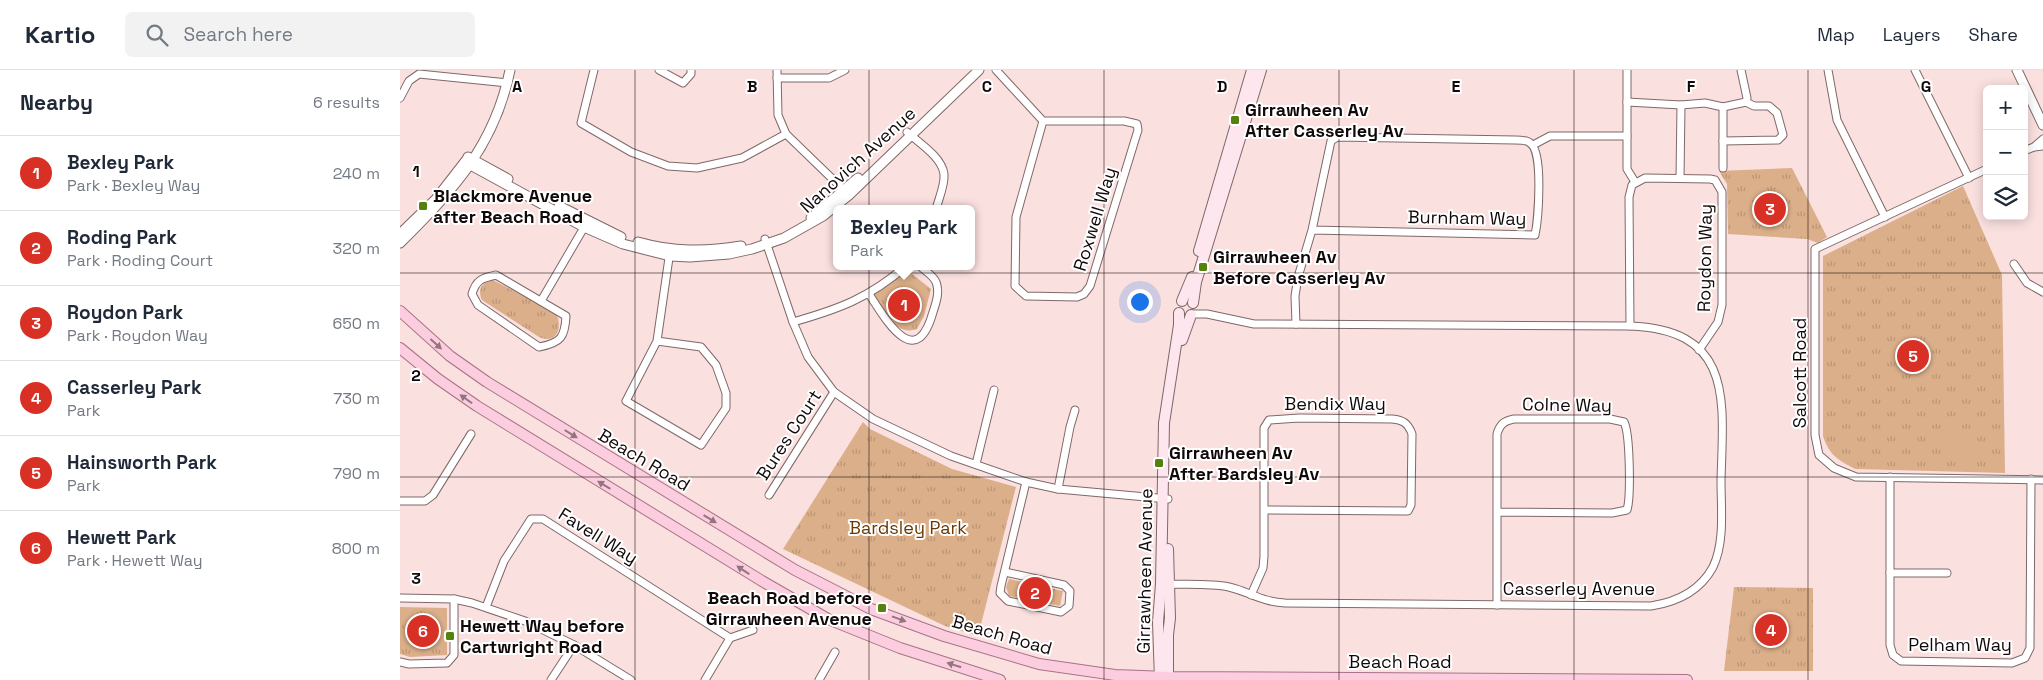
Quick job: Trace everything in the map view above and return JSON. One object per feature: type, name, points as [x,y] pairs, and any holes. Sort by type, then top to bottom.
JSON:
[{"type":"main road","name":"Girrawheen Avenue","points":[[1164,679],[1170,618],[1165,584],[1164,422],[1179,325],[1177,308],[1182,301],[1192,276],[1252,70]]},
{"type":"main road","name":"Girrawheen Avenue","points":[[1165,499],[1171,417],[1183,337],[1193,310],[1196,282],[1261,70]]},
{"type":"main road","points":[[1179,314],[1184,317],[1193,310],[1188,300],[1182,301]]},
{"type":"main road","name":"Beach Road","points":[[400,311],[450,356],[487,382],[743,539],[832,590],[871,609],[944,636],[1039,664],[1115,675],[1164,679],[1687,680]]},
{"type":"main road","points":[[400,348],[438,379],[477,406],[762,582],[828,619],[900,648],[1000,680]]},
{"type":"street","points":[[505,70],[505,82]]},
{"type":"street","points":[[400,243],[443,201],[493,124],[510,70]]},
{"type":"street","points":[[594,70],[581,123],[631,152],[668,166],[697,168],[742,158],[786,134]]},
{"type":"street","points":[[659,70],[683,83],[691,74],[691,70]]},
{"type":"street","points":[[777,70],[778,114],[786,134],[846,193]]},
{"type":"street","points":[[777,78],[829,78],[845,70]]},
{"type":"street","name":"Nanovich Avenue","points":[[909,134],[971,70]]},
{"type":"street","name":"Nanovich Avenue","points":[[835,205],[979,70]]},
{"type":"street","points":[[996,70],[1043,122]]},
{"type":"street","points":[[1627,70],[1627,169],[1635,182],[1630,189],[1629,197],[1630,326]]},
{"type":"street","points":[[1741,70],[1747,98],[1746,102]]},
{"type":"street","points":[[1828,70],[1837,120],[1885,217]]},
{"type":"street","points":[[1915,70],[1969,178]]},
{"type":"street","points":[[2017,70],[2043,125]]},
{"type":"street","points":[[2023,70],[2043,112]]},
{"type":"street","points":[[400,98],[409,81],[420,74],[505,82]]},
{"type":"street","points":[[1627,102],[1681,105],[1705,104],[1723,107],[1746,102],[1754,106],[1769,106],[1778,113],[1783,135],[1778,140],[1723,141]]},
{"type":"street","points":[[1680,178],[1681,105]]},
{"type":"street","points":[[1723,107],[1723,168]]},
{"type":"street","name":"Roxwell Way","points":[[1124,121],[1137,124],[1138,130],[1090,286],[1084,294],[1077,297],[1026,296],[1015,286],[1016,217],[1043,122],[1124,121]]},
{"type":"street","points":[[909,134],[941,166],[944,174],[943,185],[937,205]]},
{"type":"street","points":[[1296,324],[1295,296],[1298,277],[1312,230],[1331,141],[1336,137],[1515,140],[1530,142],[1533,145],[1550,136],[1627,136]]},
{"type":"street","points":[[2034,147],[2043,139]]},
{"type":"street","name":"Burnham Way","points":[[1312,230],[1535,235],[1537,224],[1538,162],[1533,145]]},
{"type":"street","points":[[2028,149],[2043,146]]},
{"type":"street","points":[[400,234],[441,194],[469,161]]},
{"type":"street","name":"Nanovich Avenue","points":[[469,161],[623,244],[670,253],[708,257],[729,254],[808,227],[824,216],[833,207]]},
{"type":"street","name":"Salcott Road","points":[[1983,171],[1815,249],[1815,435],[1819,455],[1834,468],[1856,477],[2043,480]]},
{"type":"street","name":"Roydon Way","points":[[1635,182],[1645,178],[1710,179],[1715,180],[1722,192],[1723,288],[1721,314],[1718,322],[1699,350]]},
{"type":"street","points":[[541,301],[586,224]]},
{"type":"street","points":[[766,242],[793,322],[808,357],[834,392],[874,419],[951,456],[1026,482],[1058,489],[1165,499]]},
{"type":"street","points":[[657,341],[701,348],[716,365],[726,393],[726,408],[701,445],[626,401],[657,341],[670,253]]},
{"type":"street","points":[[2014,264],[2027,284],[2043,292]]},
{"type":"street","points":[[793,322],[847,306],[869,294],[901,270]]},
{"type":"street","points":[[869,294],[897,333],[913,340],[920,339],[926,333],[930,323],[938,289],[935,281],[924,270]]},
{"type":"street","points":[[496,274],[541,301],[566,316],[565,332],[554,344],[540,348],[484,310],[478,305],[472,294],[475,284],[485,277],[496,274]]},
{"type":"street","name":"Casserley Avenue","points":[[1165,584],[1223,586],[1266,602],[1285,603],[1652,606],[1671,602],[1687,595],[1700,584],[1713,567],[1720,542],[1722,431],[1720,386],[1714,369],[1699,350],[1672,332],[1648,327],[1630,326],[1243,323],[1193,310]]},
{"type":"street","points":[[976,464],[994,390]]},
{"type":"street","name":"Bures Court","points":[[769,495],[834,392]]},
{"type":"street","points":[[1058,489],[1074,410]]},
{"type":"street","name":"Bendix Way","points":[[1251,595],[1262,568],[1264,428],[1269,420],[1299,418],[1392,419],[1401,420],[1410,429],[1412,434],[1411,505],[1408,511],[1264,510]]},
{"type":"street","name":"Colne Way","points":[[1497,605],[1497,434],[1503,422],[1524,419],[1610,419],[1624,422],[1627,428],[1628,439],[1629,498],[1626,510],[1612,513],[1498,512]]},
{"type":"street","points":[[400,501],[425,501],[433,495],[472,434]]},
{"type":"street","name":"Pelham Way","points":[[1890,478],[1890,649],[1900,661],[2012,664],[2025,658],[2030,648],[2031,479]]},
{"type":"street","points":[[1005,572],[1064,585],[1070,591],[1069,606],[1061,612],[1008,601],[1000,593],[1026,482]]},
{"type":"street","name":"Favell Way","points":[[486,607],[504,561],[530,519],[542,519],[730,638]]},
{"type":"street","points":[[1890,573],[1947,573]]},
{"type":"street","points":[[400,598],[454,599],[486,607],[524,621],[574,645],[631,680]]},
{"type":"street","points":[[400,662],[409,664],[447,663],[454,655],[454,599]]},
{"type":"street","points":[[705,680],[730,638],[753,630]]},
{"type":"street","points":[[552,680],[574,645]]},
{"type":"street","points":[[819,680],[835,652]]},
{"type":"green space","points":[[1792,168],[1827,237],[1818,243],[1807,239],[1728,234],[1727,184],[1719,171]]},
{"type":"green space","points":[[1963,186],[2002,275],[2005,473],[1855,469],[1831,452],[1823,436],[1823,256]]},
{"type":"green space","points":[[907,270],[931,289],[924,316],[917,329],[909,330],[902,329],[891,320],[874,294]]},
{"type":"green space","points":[[493,280],[556,313],[559,324],[554,337],[545,339],[539,337],[482,300],[480,289],[483,284]]},
{"type":"green space","name":"Bardsley Park","points":[[863,422],[870,429],[952,469],[1016,487],[978,636],[945,626],[783,549]]},
{"type":"green space","points":[[1943,433],[1957,433],[1957,461],[1943,461]]},
{"type":"green space","points":[[1960,433],[1975,433],[1975,460],[1960,460]]},
{"type":"green space","points":[[1009,579],[1063,591],[1060,606],[1009,596],[1006,587]]},
{"type":"green space","points":[[1734,587],[1813,588],[1813,671],[1724,671]]},
{"type":"green space","points":[[400,607],[447,608],[447,655],[410,657],[400,654]]},
{"type":"place","name":"Girrawheen Av After Casserley Av","points":[[1235,120]]},
{"type":"place","name":"Blackmore Avenue after Beach Road","points":[[423,206]]},
{"type":"place","name":"Roydon Park","points":[[1770,209]]},
{"type":"place","name":"Girrawheen Av Before Casserley Av","points":[[1203,267]]},
{"type":"place","name":"Bexley Park","points":[[904,305]]},
{"type":"place","name":"Hainsworth Park","points":[[1913,356]]},
{"type":"place","name":"Girrawheen Av After Bardsley Av","points":[[1159,463]]},
{"type":"place","name":"Roding Park","points":[[1035,593]]},
{"type":"place","name":"Beach Road before Girrawheen Avenue","points":[[882,608]]},
{"type":"place","name":"Casserley Park","points":[[1771,630]]},
{"type":"place","name":"Hewett Park","points":[[423,631]]},
{"type":"place","name":"Hewett Way before Cartwright Road","points":[[450,636]]}]
